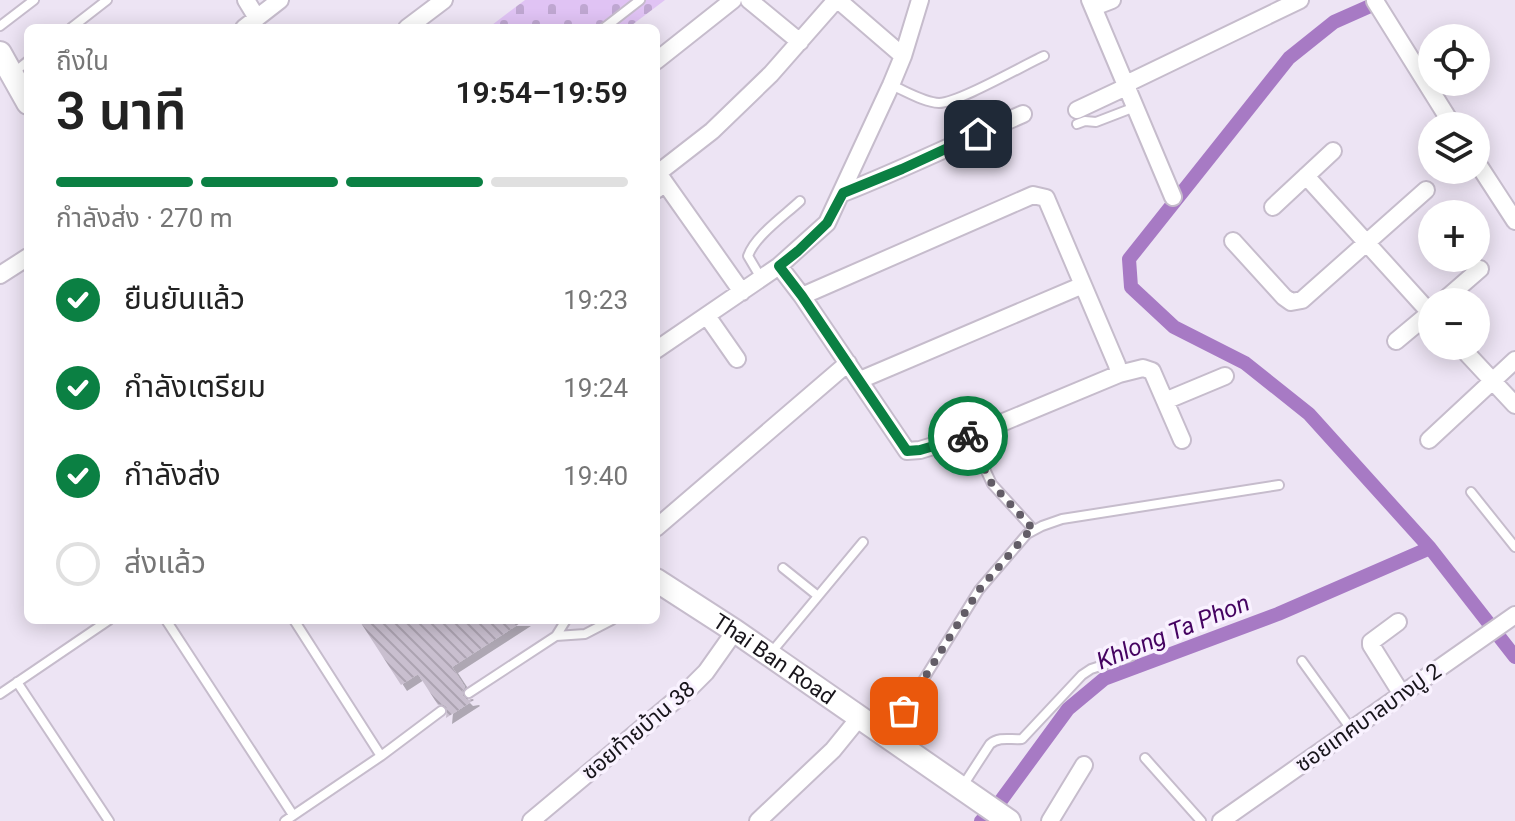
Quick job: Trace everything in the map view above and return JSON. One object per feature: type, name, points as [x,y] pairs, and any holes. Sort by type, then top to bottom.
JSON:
[{"type":"street","points":[[246,0],[251,23],[280,0]]},
{"type":"street","points":[[412,24],[444,0]]},
{"type":"street","points":[[660,58],[733,0]]},
{"type":"street","points":[[749,0],[800,42]]},
{"type":"street","points":[[660,178],[771,74],[837,0],[903,56]]},
{"type":"street","points":[[660,347],[779,266],[827,223],[891,85],[920,0]]},
{"type":"street","points":[[1112,0],[1092,4],[1173,197]]},
{"type":"street","points":[[1077,117],[1126,85],[1300,0]]},
{"type":"street","points":[[1375,1],[1444,112]]},
{"type":"street","points":[[0,53],[20,68]]},
{"type":"street","points":[[843,193],[1023,114]]},
{"type":"street","points":[[1273,207],[1333,151]]},
{"type":"street","points":[[1306,176],[1418,294]]},
{"type":"street","points":[[660,180],[742,292]]},
{"type":"street","points":[[1490,183],[1515,221]]},
{"type":"street","points":[[1233,241],[1284,297],[1291,302],[1302,300],[1426,190]]},
{"type":"street","points":[[802,296],[1033,195],[1046,198],[1119,374]]},
{"type":"street","points":[[0,275],[24,260]]},
{"type":"street","points":[[779,266],[907,451],[969,435],[1119,374],[1143,368],[1152,371],[1182,440]]},
{"type":"street","points":[[1459,288],[1477,272]]},
{"type":"street","points":[[860,380],[1083,285]]},
{"type":"street","points":[[707,316],[737,359]]},
{"type":"street","points":[[1396,341],[1418,323]]},
{"type":"street","points":[[1473,360],[1515,405]]},
{"type":"street","points":[[1429,440],[1515,360]]},
{"type":"street","points":[[660,525],[848,363]]},
{"type":"street","points":[[1165,401],[1225,376]]},
{"type":"street","name":"Thai Ban Road","points":[[660,587],[735,631],[1002,816]]},
{"type":"street","name":"ซอยเทศบาลบางปู 2","points":[[1221,821],[1515,615]]},
{"type":"street","points":[[1398,622],[1371,645],[1401,693]]},
{"type":"street","name":"ซอยท้ายบ้าน 38","points":[[531,821],[691,687],[706,672],[735,631]]},
{"type":"street","points":[[758,821],[833,750],[859,718]]},
{"type":"street","points":[[1050,821],[1084,765]]},
{"type":"lane","points":[[0,26],[34,0]]},
{"type":"lane","points":[[76,24],[107,0]]},
{"type":"lane","points":[[609,24],[640,0]]},
{"type":"lane","points":[[891,85],[940,103],[956,99],[1044,56]]},
{"type":"lane","points":[[1077,117],[1096,122],[1135,107]]},
{"type":"lane","points":[[761,278],[748,256],[750,250],[800,201]]},
{"type":"lane","points":[[969,435],[992,484],[1034,530]]},
{"type":"lane","points":[[888,738],[979,590],[1027,534],[1062,519],[1279,485]]},
{"type":"lane","points":[[1471,492],[1515,547]]},
{"type":"lane","points":[[769,655],[863,542]]},
{"type":"lane","points":[[783,568],[818,596]]},
{"type":"lane","points":[[0,694],[103,624]]},
{"type":"lane","points":[[168,624],[289,818],[441,711]]},
{"type":"lane","points":[[297,624],[381,756]]},
{"type":"lane","points":[[469,693],[556,636],[564,624]]},
{"type":"lane","points":[[556,636],[585,634],[604,624]]},
{"type":"lane","points":[[968,793],[990,744],[1003,738],[1022,739],[1082,675],[1131,656]]},
{"type":"lane","points":[[1302,661],[1351,729]]},
{"type":"lane","points":[[17,682],[109,821]]},
{"type":"lane","points":[[1145,758],[1201,821]]},
{"type":"green space","points":[[525,0],[665,0],[633,24],[493,24]]},
{"type":"building","points":[[362,624],[519,624],[452,667],[465,687],[463,696],[474,700],[446,718],[447,707],[438,705],[418,674],[401,685]]},
{"type":"waterway","points":[[1370,6],[1334,22],[1289,58],[1129,259],[1131,287],[1174,327],[1245,363],[1309,414],[1430,548],[1515,657]]},
{"type":"waterway","name":"Khlong Ta Phon","points":[[981,821],[994,810],[1068,709],[1104,679],[1278,614],[1430,548]]},
{"type":"way so far","points":[[904,711],[979,590],[1027,534],[1034,530],[992,484],[968,436]]},
{"type":"route","points":[[968,436],[913,452],[907,451],[779,266],[827,223],[843,193],[978,134]]}]
